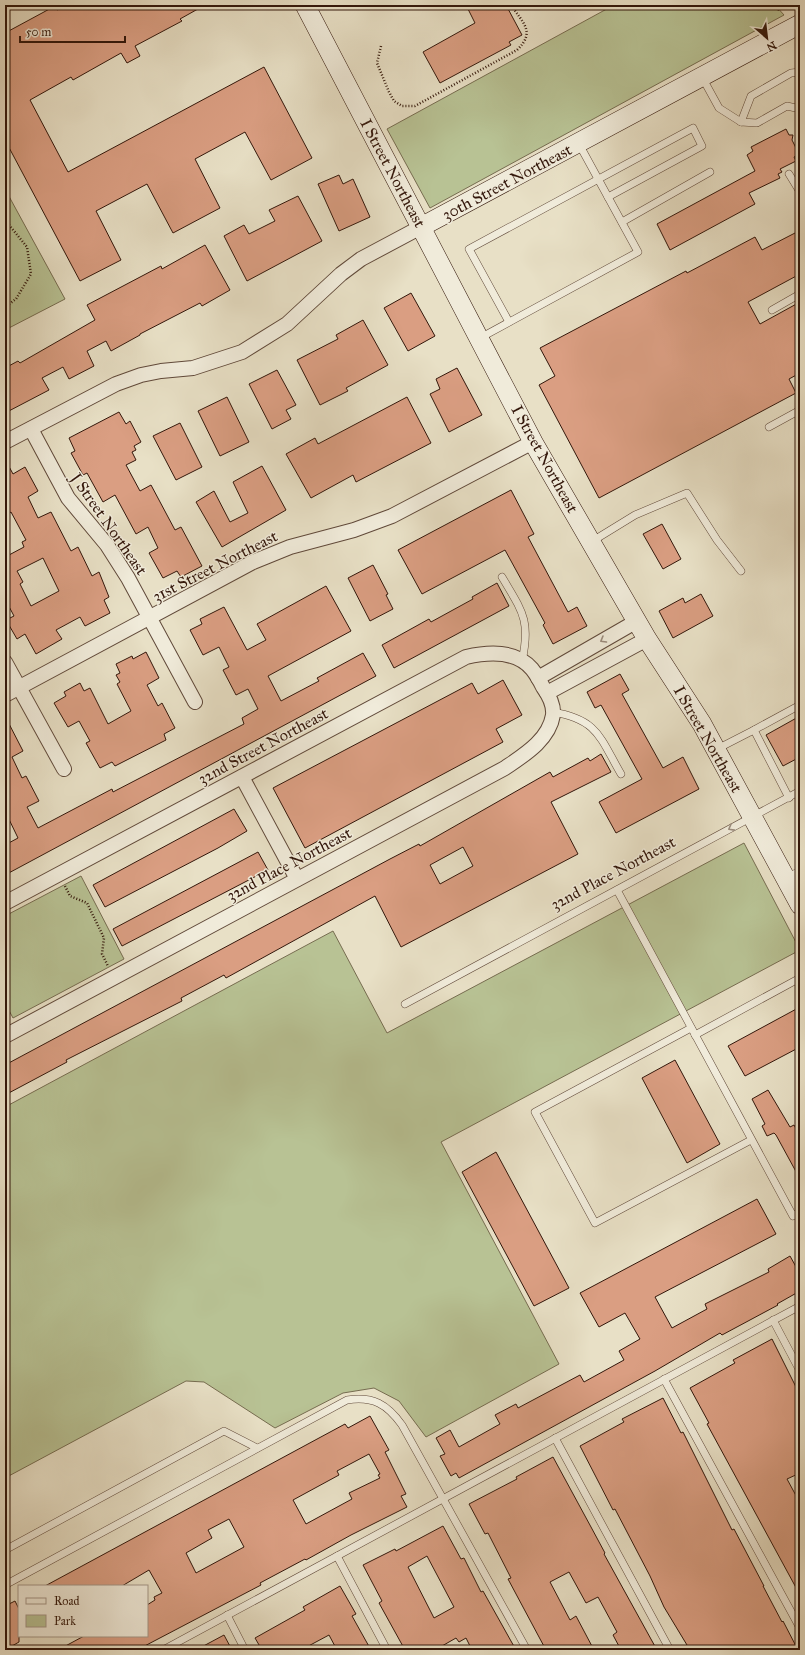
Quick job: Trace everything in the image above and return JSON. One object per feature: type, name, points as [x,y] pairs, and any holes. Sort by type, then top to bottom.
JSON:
[{"type":"street","name":"I Street Northeast","points":[[305,5],[534,442],[647,639],[689,702],[752,817],[793,875],[800,905]]},
{"type":"street","name":"30th Street Northeast","points":[[5,442],[116,384],[142,375],[161,371],[193,368],[242,352],[287,324],[341,274],[361,259],[800,24]]},
{"type":"street","name":"J Street Northeast","points":[[31,429],[68,498],[115,557],[150,617],[195,702]]},
{"type":"street","name":"31st Street Northeast","points":[[5,695],[229,575],[274,553],[372,525],[412,508],[534,442]]},
{"type":"street","points":[[538,678],[637,621]]},
{"type":"street","points":[[552,712],[547,692],[647,639]]},
{"type":"street","name":"32nd Street Northeast","points":[[5,903],[466,657],[476,655],[505,654],[522,661],[531,668],[547,692]]},
{"type":"street","points":[[5,662],[64,769]]},
{"type":"street","name":"32nd Place Northeast","points":[[5,1036],[505,768],[534,748],[550,724],[552,712]]},
{"type":"street","points":[[242,777],[297,879]]},
{"type":"lane","points":[[741,122],[751,96],[791,73],[800,72]]},
{"type":"lane","points":[[702,77],[719,108],[741,122],[757,123],[787,106],[800,109]]},
{"type":"lane","points":[[509,322],[469,249],[692,128],[702,146],[608,197]]},
{"type":"lane","points":[[479,338],[638,252],[579,143]]},
{"type":"lane","points":[[622,222],[710,172]]},
{"type":"lane","points":[[789,174],[800,192]]},
{"type":"lane","points":[[772,310],[800,294]]},
{"type":"lane","points":[[769,427],[800,410]]},
{"type":"lane","points":[[591,542],[635,515],[687,493],[717,540],[741,571]]},
{"type":"lane","points":[[502,577],[525,621],[526,643],[522,661]]},
{"type":"lane","points":[[716,749],[800,705]]},
{"type":"lane","points":[[552,712],[570,715],[589,724],[596,731],[621,774]]},
{"type":"lane","points":[[754,730],[789,798]]},
{"type":"lane","name":"32nd Place Northeast","points":[[405,1004],[800,791]]},
{"type":"lane","points":[[617,890],[792,1216],[800,1212]]},
{"type":"lane","points":[[695,1035],[800,978]]},
{"type":"lane","points":[[691,1028],[535,1112],[596,1223],[751,1140]]},
{"type":"lane","points":[[163,1650],[800,1306]]},
{"type":"lane","points":[[773,1320],[800,1370]]},
{"type":"lane","points":[[664,1379],[800,1628]]},
{"type":"lane","points":[[5,1585],[347,1400],[360,1398],[375,1401],[385,1406],[394,1414],[444,1498],[527,1650]]},
{"type":"lane","points":[[5,1550],[224,1431],[257,1448]]},
{"type":"lane","points":[[556,1438],[670,1650]]},
{"type":"lane","points":[[337,1556],[387,1650]]},
{"type":"lane","points":[[227,1615],[245,1650]]},
{"type":"path","points":[[381,46],[377,63],[394,101],[402,106],[415,106],[517,50],[524,44],[528,36],[526,28],[511,5]]},
{"type":"path","points":[[5,220],[27,247],[31,274],[16,299],[5,307]]},
{"type":"path","points":[[59,875],[70,896],[87,903],[104,938],[102,954],[114,977]]},
{"type":"green space","points":[[614,5],[775,5],[784,15],[430,208],[387,129]]},
{"type":"green space","points":[[5,189],[65,299],[5,330]]},
{"type":"green space","points":[[744,843],[800,950],[441,1142],[559,1364],[426,1437],[399,1401],[374,1388],[343,1393],[275,1428],[204,1382],[186,1381],[5,1478],[5,1107],[333,931],[387,1033]]},
{"type":"green space","points":[[81,876],[124,959],[13,1018],[5,1003],[5,916]]},
{"type":"building","points":[[67,5],[205,5],[180,19],[182,21],[135,46],[140,56],[127,63],[121,53],[73,80],[71,77],[30,100],[68,172],[264,67],[312,158],[271,180],[245,132],[195,159],[220,208],[173,233],[147,184],[96,211],[121,260],[80,281],[5,140],[5,33],[55,6],[57,10]]},
{"type":"building","points":[[466,5],[506,5],[522,35],[509,42],[511,45],[440,83],[423,52],[475,23]]},
{"type":"building","points":[[786,129],[789,135],[793,135],[792,140],[799,154],[794,157],[796,161],[780,169],[782,172],[778,174],[780,178],[749,193],[755,204],[670,250],[657,224],[755,171],[747,155],[753,151],[751,147]]},
{"type":"building","points":[[339,175],[343,184],[353,179],[370,217],[339,231],[318,184]]},
{"type":"building","points":[[298,196],[322,241],[247,281],[224,236],[244,225],[249,234],[275,221],[269,210]]},
{"type":"building","points":[[795,233],[800,242],[800,274],[748,302],[760,324],[800,302],[800,373],[789,379],[796,393],[599,498],[539,385],[555,376],[540,348],[686,271],[687,273],[755,237],[762,250]]},
{"type":"building","points":[[205,245],[230,290],[202,306],[200,303],[111,351],[106,341],[87,351],[94,366],[69,379],[63,367],[42,378],[49,390],[5,413],[5,368],[18,361],[20,363],[95,320],[87,305],[161,266],[162,269]]},
{"type":"building","points":[[411,293],[435,336],[408,351],[384,308]]},
{"type":"building","points":[[363,320],[388,365],[346,388],[348,391],[320,405],[297,360],[338,339],[336,335]]},
{"type":"building","points":[[457,368],[482,415],[449,432],[430,394],[440,389],[436,379]]},
{"type":"building","points":[[277,370],[296,405],[286,410],[291,419],[272,429],[249,384]]},
{"type":"building","points":[[227,397],[249,442],[220,456],[198,411]]},
{"type":"building","points":[[407,397],[431,443],[356,482],[353,475],[311,498],[286,454],[315,438],[318,444]]},
{"type":"building","points":[[119,412],[126,424],[130,421],[141,442],[134,446],[136,450],[132,452],[136,460],[126,465],[140,491],[151,485],[175,530],[181,527],[202,566],[181,577],[177,571],[163,578],[149,553],[158,548],[148,527],[136,534],[115,495],[103,502],[87,473],[83,475],[71,453],[75,451],[69,438]]},
{"type":"building","points":[[180,423],[202,467],[176,480],[153,436]]},
{"type":"building","points":[[5,459],[13,474],[25,467],[38,491],[28,497],[38,518],[51,512],[71,551],[78,547],[92,576],[99,572],[109,597],[104,600],[110,613],[85,626],[80,617],[56,630],[62,639],[36,654],[25,634],[17,639],[6,620],[14,616],[5,599],[5,548],[9,555],[24,547],[22,542],[26,540],[11,512],[5,516]],"holes":[[[43,558],[59,591],[31,606],[20,584],[23,582],[17,571]]]},
{"type":"building","points":[[262,466],[286,510],[222,547],[196,502],[214,491],[230,522],[248,513],[233,482]]},
{"type":"building","points":[[511,490],[534,534],[528,537],[568,612],[577,607],[587,626],[553,644],[543,625],[545,623],[505,550],[422,594],[398,550]]},
{"type":"building","points":[[662,524],[681,559],[663,569],[643,534]]},
{"type":"building","points":[[373,565],[388,594],[386,595],[393,609],[370,621],[348,578]]},
{"type":"building","points":[[497,583],[509,606],[394,668],[382,645],[429,619],[431,622],[473,599],[472,597]]},
{"type":"building","points":[[326,586],[351,631],[268,676],[281,701],[319,681],[317,678],[363,653],[376,676],[5,875],[5,845],[18,838],[5,811],[5,716],[23,751],[12,757],[22,778],[26,776],[39,801],[27,807],[38,828],[112,789],[113,792],[244,724],[242,718],[258,709],[248,689],[236,695],[223,670],[229,667],[219,647],[203,655],[190,630],[202,624],[200,619],[224,607],[247,650],[266,640],[257,624]]},
{"type":"building","points":[[701,594],[713,616],[673,638],[659,611],[683,598],[685,603]]},
{"type":"building","points":[[146,652],[159,678],[147,685],[158,706],[162,703],[175,728],[164,734],[166,740],[115,766],[112,762],[100,768],[86,743],[90,741],[79,721],[68,727],[54,703],[66,696],[64,692],[80,683],[84,691],[90,688],[108,724],[131,711],[117,684],[120,682],[116,675],[120,673],[116,664],[132,656],[133,659]]},
{"type":"building","points":[[620,674],[629,690],[622,694],[663,768],[683,757],[699,789],[616,833],[599,802],[642,779],[601,705],[595,708],[587,692]]},
{"type":"building","points":[[503,680],[522,715],[496,729],[503,742],[305,848],[273,788],[472,683],[478,694]]},
{"type":"building","points":[[800,716],[800,757],[783,766],[766,735]]},
{"type":"building","points":[[601,754],[611,772],[551,802],[578,854],[401,947],[375,896],[226,978],[224,975],[181,998],[182,1001],[66,1060],[67,1062],[5,1095],[5,1065],[390,859],[419,844],[420,846],[550,772],[553,777],[588,758],[590,761]],"holes":[[[463,847],[473,866],[440,884],[430,865]]]},
{"type":"building","points":[[234,809],[247,831],[218,848],[105,907],[93,885]]},
{"type":"building","points":[[258,852],[268,870],[122,946],[113,929]]},
{"type":"building","points":[[800,1007],[800,1047],[745,1076],[728,1046]]},
{"type":"building","points":[[675,1060],[720,1144],[687,1163],[642,1078]]},
{"type":"building","points":[[768,1090],[790,1127],[794,1125],[800,1136],[800,1179],[776,1135],[774,1133],[767,1136],[762,1126],[765,1124],[752,1099]]},
{"type":"building","points":[[496,1152],[569,1288],[534,1306],[462,1172]]},
{"type":"building","points":[[757,1199],[776,1234],[655,1297],[672,1328],[707,1309],[705,1304],[769,1272],[768,1269],[790,1256],[800,1274],[800,1291],[777,1304],[778,1305],[722,1335],[720,1333],[655,1371],[459,1478],[456,1473],[451,1476],[440,1456],[445,1454],[436,1438],[450,1430],[459,1447],[500,1424],[495,1415],[516,1404],[518,1408],[580,1375],[584,1382],[624,1360],[619,1351],[640,1339],[625,1313],[599,1327],[580,1293]]},
{"type":"building","points":[[772,1339],[800,1395],[800,1473],[787,1479],[800,1503],[800,1595],[707,1424],[709,1423],[690,1388],[735,1363],[733,1360]]},
{"type":"building","points":[[663,1398],[681,1433],[683,1432],[732,1530],[734,1529],[798,1650],[690,1650],[664,1607],[650,1576],[615,1509],[613,1510],[580,1446],[624,1422],[622,1419]]},
{"type":"building","points":[[370,1416],[389,1450],[385,1452],[406,1494],[401,1496],[407,1507],[351,1535],[306,1560],[305,1559],[260,1583],[261,1585],[137,1650],[58,1650],[82,1637],[148,1637],[148,1604],[155,1600],[154,1597],[162,1593],[149,1570],[124,1585],[47,1585],[345,1424],[348,1428]],"holes":[[[369,1454],[380,1474],[378,1475],[380,1478],[349,1493],[352,1499],[306,1524],[293,1500],[339,1475],[337,1471]],[[229,1519],[244,1547],[196,1573],[186,1553],[212,1538],[208,1530]]]},
{"type":"building","points":[[553,1457],[657,1650],[621,1650],[613,1635],[617,1632],[598,1597],[586,1603],[569,1572],[550,1582],[570,1620],[576,1616],[594,1650],[546,1650],[508,1579],[511,1578],[488,1533],[485,1534],[469,1504],[517,1479],[516,1477]]},
{"type":"building","points":[[443,1526],[461,1559],[464,1558],[481,1592],[483,1591],[516,1650],[472,1650],[466,1638],[459,1642],[456,1638],[435,1650],[405,1650],[379,1603],[382,1601],[363,1565],[395,1549],[396,1551]],"holes":[[[427,1556],[454,1607],[434,1618],[408,1567]]]},
{"type":"building","points":[[340,1586],[356,1614],[352,1616],[371,1650],[337,1650],[329,1635],[301,1650],[262,1650],[255,1638],[305,1610],[303,1607]]},
{"type":"building","points":[[15,1601],[18,1607],[19,1642],[5,1650],[5,1606]]},
{"type":"building","points":[[224,1635],[232,1650],[196,1650]]}]
